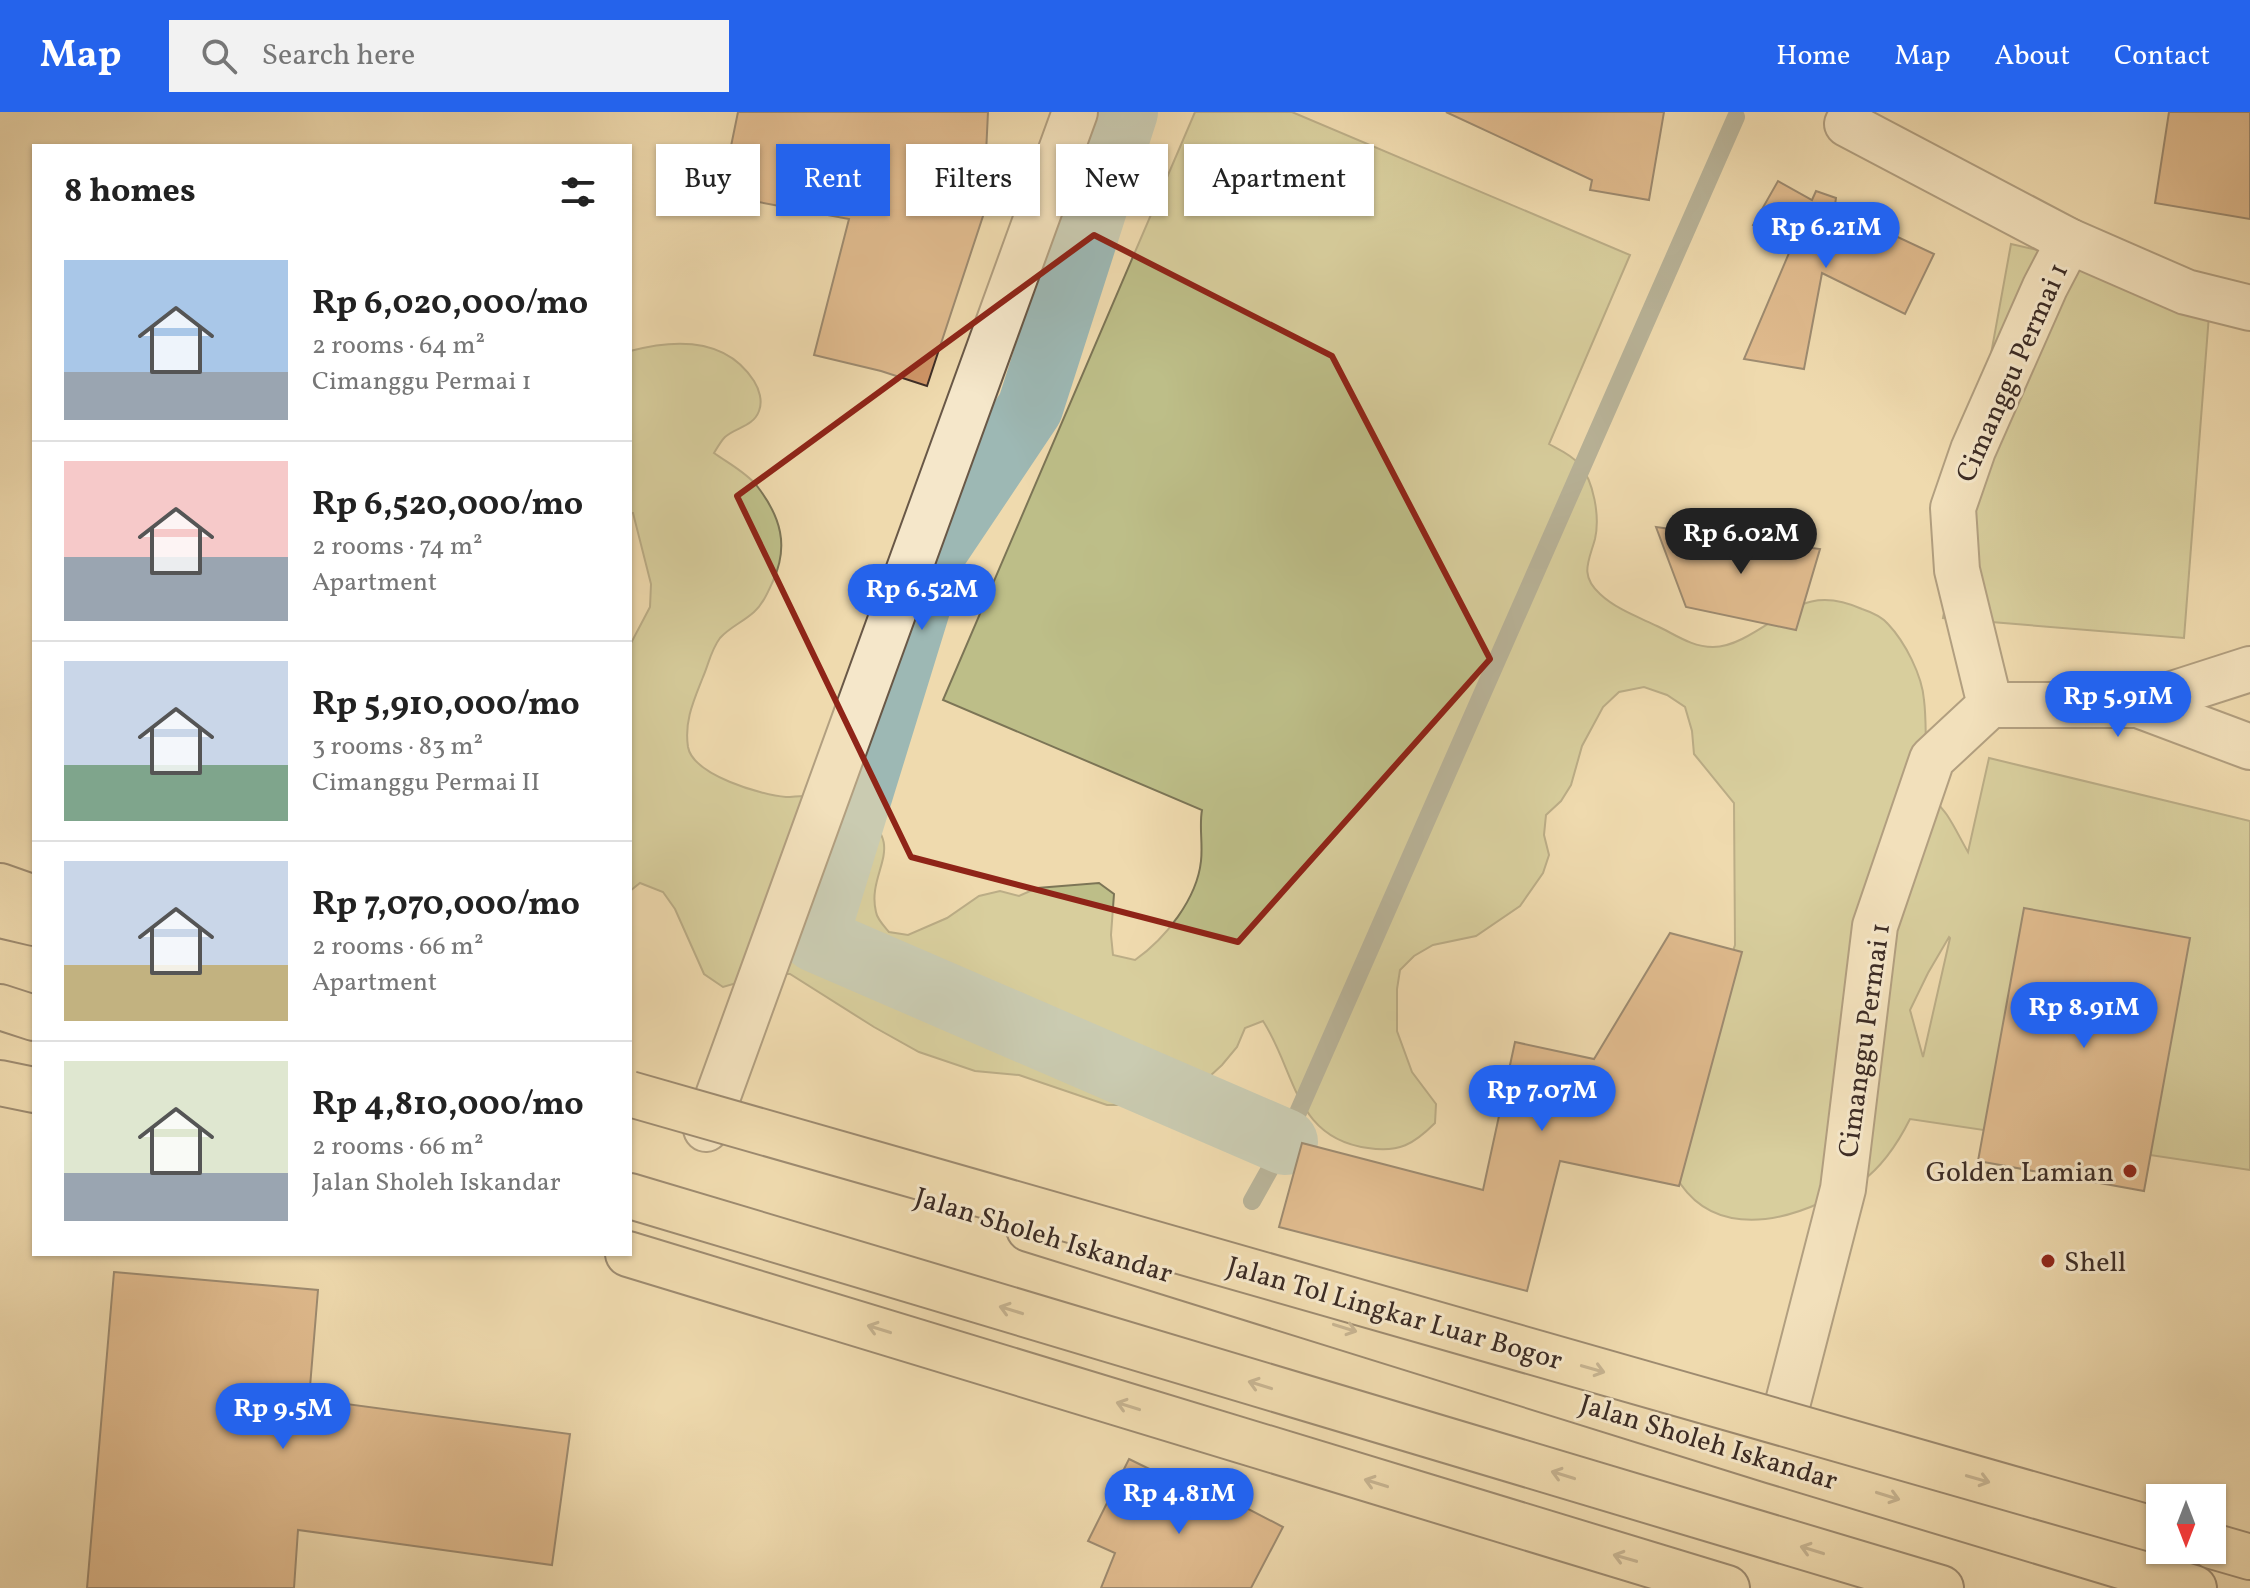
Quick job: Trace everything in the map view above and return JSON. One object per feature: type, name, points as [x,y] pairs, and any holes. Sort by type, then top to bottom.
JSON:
[{"type":"highway","points":[[0,886],[32,897]]},
{"type":"highway","points":[[0,915],[32,923]]},
{"type":"highway","points":[[0,1007],[32,1017]]},
{"type":"highway","points":[[0,1083],[32,1090]]},
{"type":"highway","points":[[0,1094],[32,1096]]},
{"type":"highway","name":"Jalan Tol Lingkar Luar Bogor","points":[[632,1095],[2146,1527]]},
{"type":"highway","name":"Jalan Sholeh Iskandar","points":[[632,1104],[1773,1461],[2194,1588]]},
{"type":"highway","points":[[632,1197],[1941,1588]]},
{"type":"highway","points":[[632,1255],[1727,1588]]},
{"type":"highway","points":[[2226,1550],[2250,1557]]},
{"type":"street","points":[[706,1129],[1075,112]]},
{"type":"street","points":[[1847,124],[2069,241],[2186,292],[2250,308]]},
{"type":"street","name":"Cimanggu Permai 1","points":[[1773,1461],[1843,1189],[1875,926],[1932,759],[1990,705],[1957,570],[1953,508],[1973,450],[2045,287],[2069,241]]},
{"type":"street","points":[[1990,705],[2138,705],[2250,669]]},
{"type":"street","points":[[2138,705],[2250,747]]},
{"type":"highlighted area","points":[[1094,235],[1332,356],[1490,659],[1238,942],[911,857],[737,496]]},
{"type":"green space","points":[[1195,112],[1292,112],[1368,144],[1184,144],[1184,216],[1374,216],[1374,147],[1630,255],[1549,444],[1576,461],[1589,480],[1597,520],[1587,568],[1594,587],[1606,599],[1684,640],[1713,647],[1739,640],[1812,601],[1843,602],[1883,619],[1912,659],[1923,690],[1930,784],[1936,801],[1968,852],[1989,758],[2250,821],[2250,1170],[1910,1119],[1895,1145],[1869,1176],[1822,1202],[1782,1216],[1761,1219],[1722,1215],[1704,1207],[1688,1194],[1675,1175],[1719,993],[1735,945],[1734,803],[1694,754],[1685,707],[1667,695],[1644,687],[1619,692],[1603,707],[1582,746],[1571,785],[1561,801],[1546,815],[1544,835],[1549,855],[1543,873],[1520,906],[1476,936],[1433,945],[1414,956],[1400,970],[1397,1031],[1412,1072],[1436,1104],[1435,1123],[1420,1136],[1397,1148],[1368,1148],[1344,1142],[1325,1131],[1300,1100],[1263,1021],[1245,1028],[1237,1047],[1222,1065],[1175,1099],[1153,1105],[1107,1105],[1019,1075],[975,1071],[919,1052],[790,974],[768,974],[723,987],[704,974],[675,909],[663,892],[640,883],[632,889],[632,641],[650,607],[651,584],[632,513],[632,351],[664,344],[714,349],[729,356],[756,384],[760,407],[756,416],[749,424],[725,437],[714,453],[757,486],[772,509],[780,532],[781,556],[765,598],[750,616],[724,634],[712,652],[693,702],[688,747],[702,766],[730,782],[775,795],[834,801],[855,810],[875,826],[884,848],[874,897],[879,920],[889,932],[908,935],[947,918],[979,896],[1000,891],[1019,896],[1037,888],[1099,883],[1114,894],[1113,955],[1135,960],[1178,917],[1193,890],[1201,861],[1202,810],[943,700],[1150,216],[1168,216],[1168,175]],"holes":[[[1949,937],[1923,1057],[1910,1010],[1928,973]]]},
{"type":"green space","points":[[2011,244],[2211,289],[2184,638],[1943,618]]},
{"type":"building","points":[[738,112],[988,112],[986,144],[906,144],[906,216],[983,216],[927,386],[814,355],[849,219],[833,216],[890,216],[890,144],[776,144],[776,205],[760,202],[760,144],[731,144]]},
{"type":"building","points":[[1446,112],[1664,112],[1649,200],[1590,190],[1592,180]]},
{"type":"building","points":[[2169,112],[2250,112],[2250,219],[2155,203]]},
{"type":"building","points":[[1778,181],[1812,200],[1816,191],[1836,198],[1834,212],[1865,230],[1868,223],[1934,254],[1905,314],[1822,273],[1804,369],[1744,359],[1792,246],[1753,225]]},
{"type":"building","points":[[1656,527],[1820,549],[1796,630],[1686,607]]},
{"type":"building","points":[[2024,908],[2190,938],[2144,1191],[1978,1161]]},
{"type":"building","points":[[1670,933],[1742,952],[1679,1186],[1560,1161],[1527,1291],[1279,1227],[1302,1143],[1483,1190],[1515,1042],[1594,1059]]},
{"type":"building","points":[[114,1272],[318,1290],[309,1399],[570,1434],[552,1565],[298,1530],[294,1588],[87,1588]]},
{"type":"building","points":[[1129,1459],[1231,1509],[1235,1502],[1283,1527],[1251,1588],[1101,1588],[1115,1553],[1088,1541]]},
{"type":"waterway","points":[[1125,112],[1030,408],[935,550],[815,939],[1285,1142]]},
{"type":"waterway","points":[[1252,1201],[1285,1142],[1736,117]]},
{"type":"place","name":"Golden Lamian","points":[[2130,1171]]},
{"type":"place","name":"Shell","points":[[2048,1261]]}]
